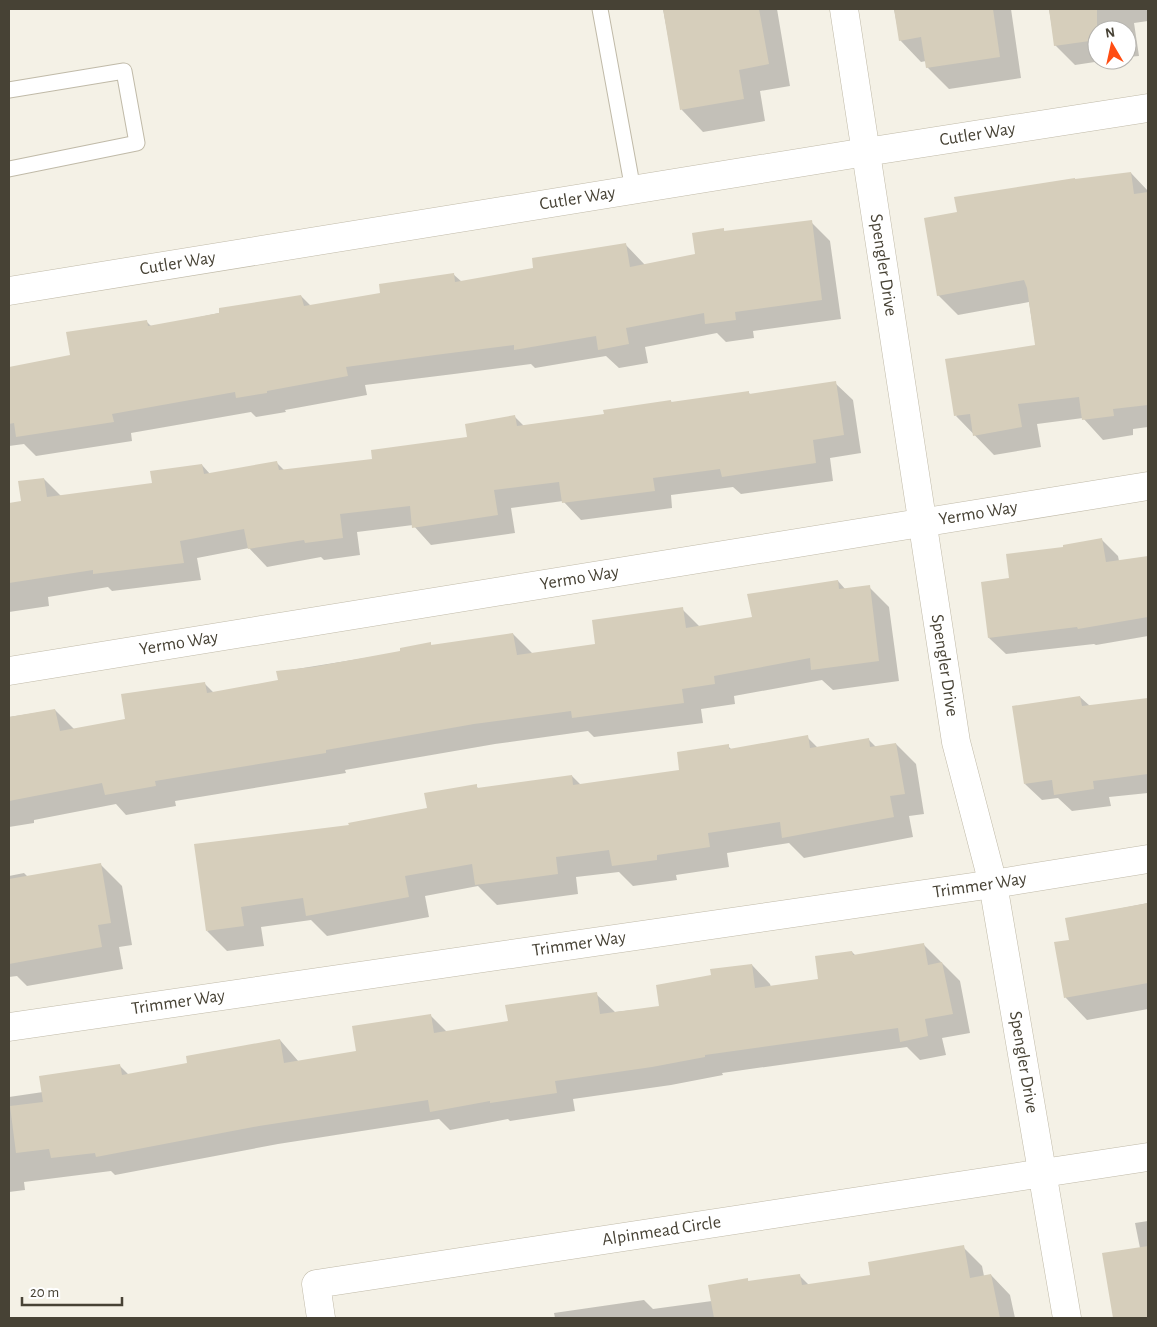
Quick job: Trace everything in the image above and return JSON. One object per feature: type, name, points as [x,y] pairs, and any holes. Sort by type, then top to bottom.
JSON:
[{"type":"street","name":"Spengler Drive","points":[[844,9],[956,742],[993,884],[1067,1318]]},
{"type":"street","name":"Cutler Way","points":[[9,291],[1148,108]]},
{"type":"street","name":"Yermo Way","points":[[9,671],[1148,486]]},
{"type":"street","name":"Trimmer Way","points":[[9,1027],[993,884],[1148,859]]},
{"type":"street","points":[[1042,1174],[1148,1157]]},
{"type":"street","name":"Alpinmead Circle","points":[[321,1318],[316,1284],[1042,1174]]},
{"type":"lane","points":[[600,9],[633,190]]},
{"type":"lane","points":[[9,90],[124,71],[137,143],[9,170]]},
{"type":"building","points":[[663,9],[759,9],[769,64],[739,70],[744,99],[680,110]]},
{"type":"building","points":[[894,9],[993,9],[1000,57],[926,68],[921,37],[899,41]]},
{"type":"building","points":[[1049,9],[1097,9],[1097,20],[1087,20],[1087,41],[1054,46]]},
{"type":"building","points":[[1131,172],[1134,194],[1148,192],[1148,405],[1113,409],[1114,416],[1082,420],[1079,397],[1018,404],[1022,427],[973,436],[970,414],[954,416],[945,359],[1035,345],[1027,288],[1024,280],[937,296],[924,218],[957,212],[954,197],[1075,178]]},
{"type":"building","points":[[812,220],[822,300],[735,312],[736,320],[705,324],[704,313],[626,328],[629,344],[598,350],[596,336],[514,350],[514,345],[346,367],[348,376],[236,398],[235,392],[112,414],[114,422],[16,437],[14,423],[9,424],[9,367],[70,355],[66,332],[147,320],[148,326],[219,313],[219,308],[301,295],[304,306],[380,293],[379,284],[454,273],[455,282],[533,268],[532,258],[626,243],[630,267],[695,254],[692,233],[724,228],[724,231]]},
{"type":"building","points":[[836,381],[844,435],[813,440],[816,463],[722,477],[720,469],[653,478],[655,491],[562,503],[559,482],[494,490],[498,515],[412,528],[410,506],[340,514],[343,538],[305,543],[304,540],[248,549],[244,529],[180,541],[184,563],[93,574],[93,570],[9,583],[9,503],[21,501],[18,481],[44,478],[47,497],[152,483],[150,471],[202,464],[204,474],[277,461],[279,470],[372,459],[371,450],[467,437],[465,424],[515,415],[517,426],[604,414],[603,410],[671,400],[671,402],[749,391],[749,394]]},
{"type":"building","points":[[1102,538],[1106,562],[1148,556],[1148,617],[1078,629],[1077,627],[988,638],[981,582],[1009,578],[1006,554],[1063,547],[1063,545]]},
{"type":"building","points":[[838,580],[839,589],[870,585],[879,661],[811,670],[810,658],[714,676],[715,684],[682,689],[684,703],[572,718],[571,711],[474,724],[326,750],[326,753],[155,781],[156,786],[105,795],[102,783],[9,801],[9,717],[55,709],[60,731],[125,719],[121,694],[205,682],[207,693],[278,680],[276,671],[313,667],[400,651],[400,648],[431,642],[431,645],[513,633],[517,655],[595,644],[592,620],[683,607],[686,628],[752,617],[747,594]]},
{"type":"building","points":[[1080,696],[1082,706],[1148,698],[1148,774],[1093,781],[1094,789],[1054,795],[1052,780],[1024,784],[1012,706]]},
{"type":"building","points":[[808,735],[810,748],[869,738],[870,747],[896,743],[905,794],[890,796],[894,817],[782,838],[780,822],[708,833],[710,847],[657,855],[657,860],[612,866],[609,850],[556,857],[558,874],[475,885],[472,864],[405,876],[409,897],[306,916],[303,898],[241,907],[244,926],[206,931],[194,844],[349,825],[348,823],[427,808],[424,793],[477,784],[477,788],[572,775],[573,785],[679,770],[677,752],[729,744],[729,749]]},
{"type":"building","points":[[101,863],[111,923],[98,925],[102,947],[9,964],[9,879]]},
{"type":"building","points":[[1148,903],[1148,983],[1064,998],[1054,942],[1069,940],[1065,918]]},
{"type":"building","points":[[924,943],[928,965],[942,962],[953,1014],[925,1019],[928,1036],[900,1042],[898,1028],[705,1055],[705,1057],[652,1067],[555,1081],[557,1093],[490,1103],[490,1101],[430,1112],[428,1100],[259,1126],[96,1157],[95,1153],[51,1158],[49,1149],[16,1153],[10,1106],[43,1102],[39,1076],[120,1064],[122,1075],[187,1063],[186,1056],[280,1039],[284,1063],[356,1051],[352,1026],[431,1014],[434,1033],[508,1021],[505,1005],[597,992],[600,1014],[659,1006],[656,985],[711,975],[710,969],[752,964],[755,988],[818,979],[815,956],[852,951],[853,955]]},
{"type":"building","points":[[964,1245],[970,1278],[991,1274],[1000,1318],[714,1318],[708,1285],[748,1278],[748,1281],[800,1274],[802,1285],[870,1275],[868,1262]]},
{"type":"building","points":[[1148,1246],[1148,1318],[1113,1318],[1102,1253]]}]
